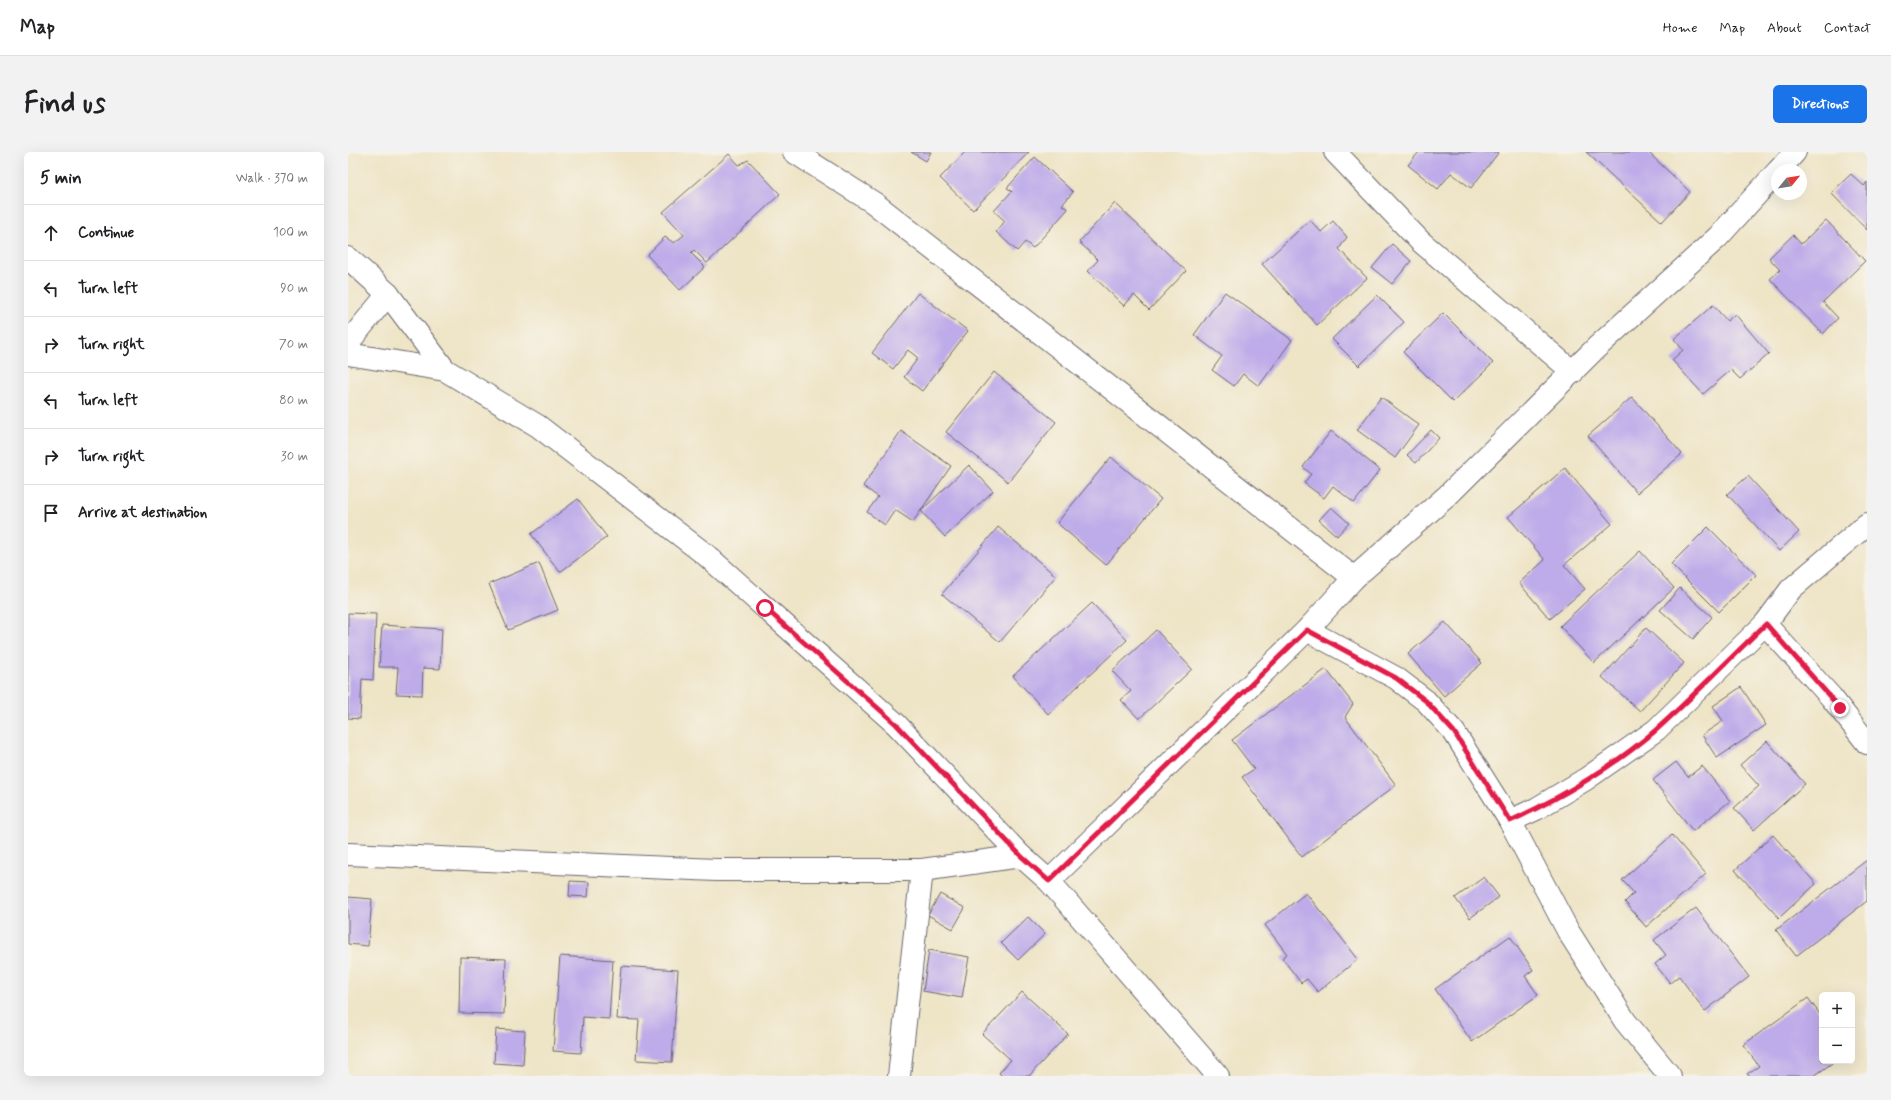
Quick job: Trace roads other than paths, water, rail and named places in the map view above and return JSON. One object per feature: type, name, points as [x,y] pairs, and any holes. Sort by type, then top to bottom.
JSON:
[{"type":"street","points":[[794,152],[874,203],[1354,578]]},
{"type":"street","points":[[1335,152],[1420,241],[1573,372]]},
{"type":"street","points":[[1784,164],[1795,152]]},
{"type":"street","points":[[1049,881],[1307,630],[1354,578],[1447,496],[1573,372],[1718,237],[1771,179]]},
{"type":"street","points":[[348,258],[388,294],[445,370]]},
{"type":"street","points":[[348,343],[388,294]]},
{"type":"street","points":[[348,354],[445,370],[538,426],[706,555],[896,724],[1021,856],[1049,881],[1218,1076]]},
{"type":"street","points":[[1510,821],[1536,809],[1586,780],[1636,746],[1656,730],[1766,624],[1791,589],[1867,524]]},
{"type":"street","points":[[1766,624],[1831,697],[1867,743]]},
{"type":"street","points":[[1307,630],[1396,678],[1426,701],[1454,732],[1510,821],[1568,931],[1625,1021],[1670,1076]]},
{"type":"street","points":[[348,854],[716,870],[922,870],[1021,856]]},
{"type":"street","points":[[899,1076],[922,870]]}]
